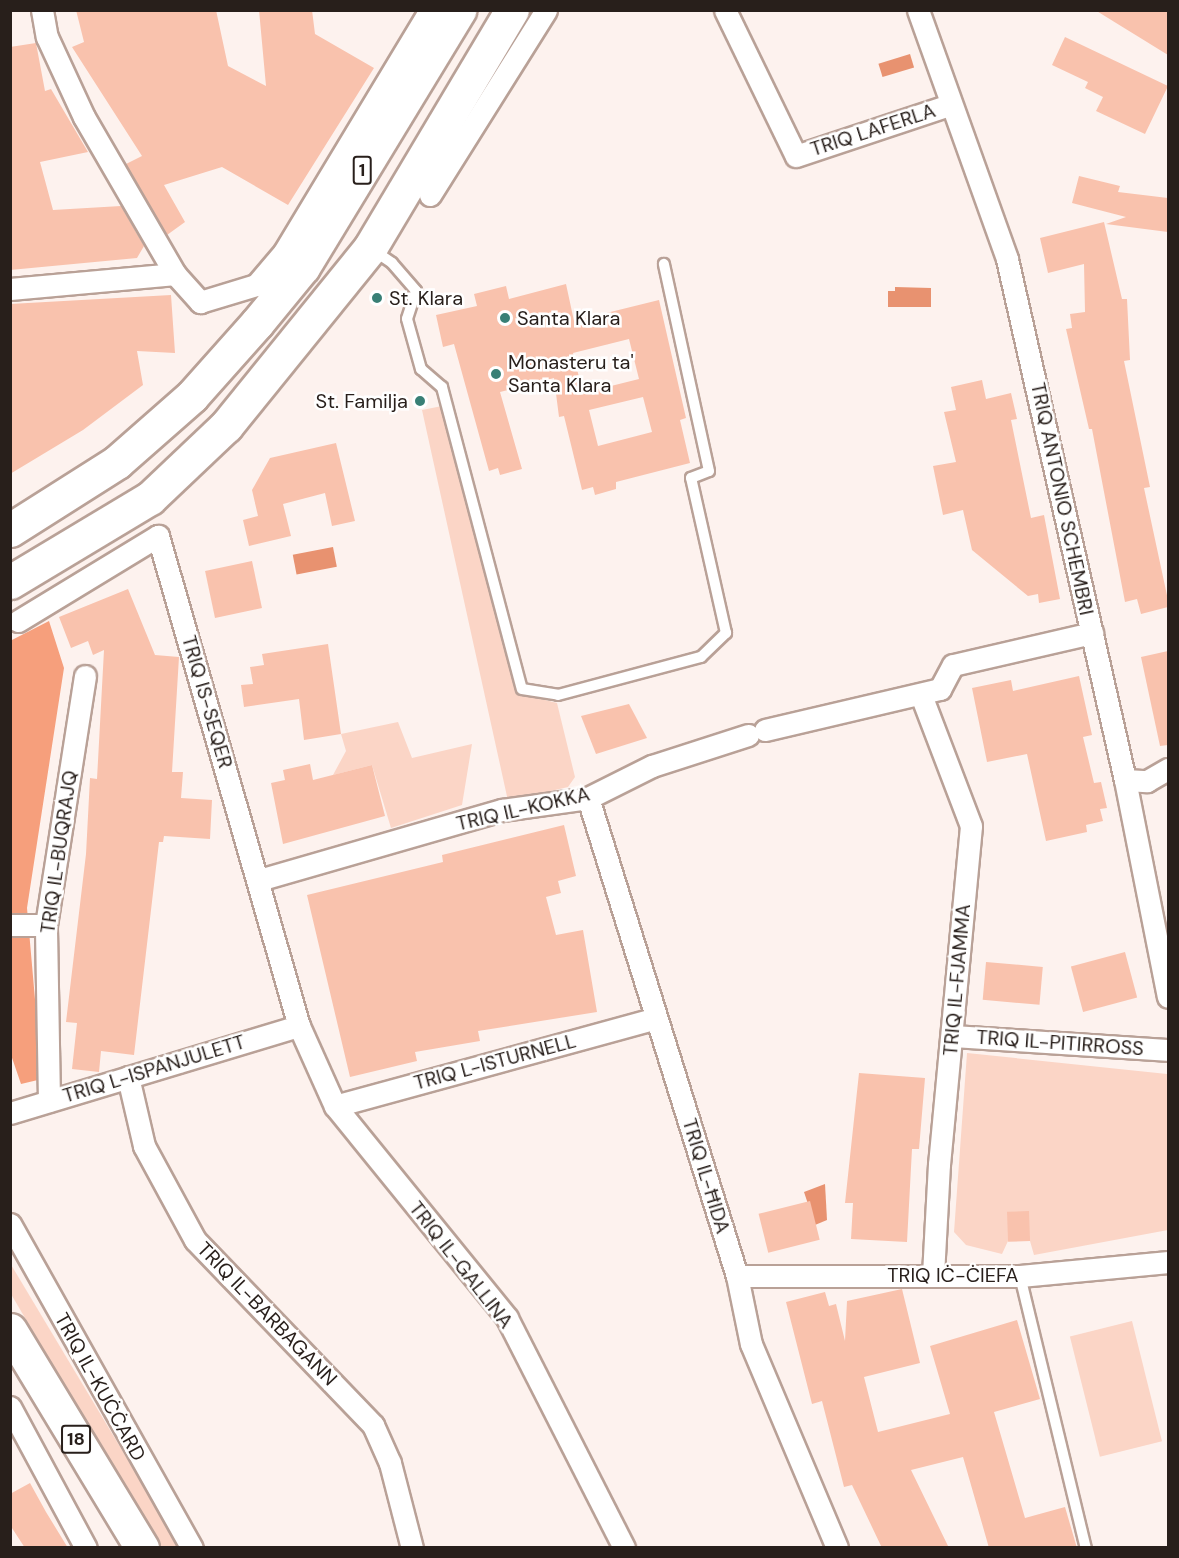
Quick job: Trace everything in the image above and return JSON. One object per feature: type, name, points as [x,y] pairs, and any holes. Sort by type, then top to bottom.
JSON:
[{"type":"main road","name":"1","points":[[10,530],[117,462],[192,396],[257,323],[293,259],[459,10]]},
{"type":"main road","points":[[10,582],[150,498],[226,426],[370,248],[513,10]]},
{"type":"main road","name":"18","points":[[10,1330],[142,1548]]},
{"type":"street","points":[[42,10],[47,37],[84,117],[175,274],[200,302],[256,285],[293,259],[430,10]]},
{"type":"street","points":[[430,195],[546,10]]},
{"type":"street","name":"TRIQ LAFERLA","points":[[725,10],[796,156],[950,105]]},
{"type":"street","name":"TRIQ ANTONIO SCHEMBRI","points":[[918,10],[950,105],[1007,259],[1125,780],[1168,997]]},
{"type":"street","points":[[10,289],[175,274]]},
{"type":"street","name":"TRIQ IS-SEQER","points":[[18,621],[158,536],[259,880],[299,1026]]},
{"type":"street","name":"TRIQ IL-KOKKA","points":[[259,880],[502,810],[588,798],[652,766],[757,733],[940,689],[953,665],[1092,633]]},
{"type":"street","name":"TRIQ IL-BUQRAJQ","points":[[49,1101],[46,925],[85,675]]},
{"type":"street","name":"TRIQ IL-FJAMMA","points":[[921,695],[971,826],[933,1274]]},
{"type":"street","points":[[1125,780],[1147,781],[1168,769]]},
{"type":"street","name":"TRIQ IL-ĦIDA","points":[[588,798],[737,1276],[751,1344],[766,1386],[837,1548]]},
{"type":"street","points":[[10,925],[46,925]]},
{"type":"street","name":"TRIQ L-ISTURNELL","points":[[334,1106],[656,1018]]},
{"type":"street","name":"TRIQ L-ISPANJULETT","points":[[10,1113],[299,1026]]},
{"type":"street","name":"TRIQ IL-GALLINA","points":[[299,1026],[334,1106],[507,1318],[624,1548]]},
{"type":"street","name":"TRIQ IL-PITIRROSS","points":[[952,1036],[1168,1050]]},
{"type":"street","name":"TRIQ IL-BARBAGANN","points":[[128,1077],[144,1146],[195,1240],[373,1425],[390,1463],[412,1548]]},
{"type":"street","name":"TRIQ IL-KUĊĊARD","points":[[10,1224],[192,1548]]},
{"type":"street","name":"TRIQ IĊ-ĊIEFA","points":[[737,1276],[933,1274],[1020,1276],[1168,1262]]},
{"type":"street","points":[[10,1407],[86,1548]]},
{"type":"lane","points":[[370,248],[393,263],[416,291],[406,315],[421,369],[442,387],[522,689],[558,696],[700,657],[726,633],[691,478],[709,471],[663,264]]},
{"type":"lane","points":[[1020,1276],[1086,1548]]},
{"type":"shaded area","points":[[910,54],[914,67],[883,77],[878,64]]},
{"type":"shaded area","points":[[895,287],[931,288],[931,307],[888,307],[888,291],[895,291]]},
{"type":"shaded area","points":[[442,406],[513,681],[525,695],[557,703],[575,777],[568,787],[508,801],[422,410]]},
{"type":"shaded area","points":[[333,547],[337,567],[297,574],[293,555]]},
{"type":"shaded area","points":[[49,621],[64,668],[27,908],[42,1079],[21,1084],[10,1052],[10,641]]},
{"type":"shaded area","points":[[398,722],[412,758],[472,744],[462,805],[391,828],[372,765],[333,775],[346,751],[341,734]]},
{"type":"shaded area","points":[[967,1053],[1167,1074],[1168,1230],[1034,1255],[1030,1241],[1008,1241],[1002,1254],[966,1245],[954,1232]]},
{"type":"shaded area","points":[[825,1184],[827,1220],[815,1225],[804,1192]]},
{"type":"shaded area","points":[[10,1263],[180,1547],[159,1547],[11,1294]]},
{"type":"shaded area","points":[[1132,1321],[1162,1441],[1100,1457],[1070,1336]]},
{"type":"building","points":[[76,10],[216,10],[228,66],[266,86],[259,10],[312,10],[315,34],[374,68],[288,205],[222,167],[164,185],[185,222],[167,235],[126,164],[142,156],[72,47],[84,42]]},
{"type":"building","points":[[1095,10],[1168,10],[1168,55]]},
{"type":"building","points":[[1065,37],[1168,86],[1145,134],[1096,111],[1103,97],[1085,88],[1088,82],[1052,65]]},
{"type":"building","points":[[36,43],[45,91],[51,89],[88,152],[40,162],[53,210],[121,206],[144,246],[137,258],[10,270],[10,47]]},
{"type":"building","points":[[1079,176],[1120,186],[1118,192],[1168,198],[1168,232],[1106,224],[1126,217],[1072,203]]},
{"type":"building","points":[[1104,222],[1122,299],[1127,299],[1130,360],[1124,361],[1150,487],[1144,488],[1168,600],[1168,607],[1141,614],[1137,599],[1125,602],[1092,429],[1089,429],[1066,329],[1072,328],[1070,314],[1085,312],[1084,264],[1048,273],[1040,238]]},
{"type":"building","name":"Monasteru ta' Santa Klara","points":[[566,284],[574,321],[659,300],[686,418],[680,420],[690,463],[616,482],[616,489],[595,495],[593,487],[582,490],[564,416],[559,417],[554,378],[500,392],[522,469],[500,475],[498,468],[489,471],[454,344],[443,347],[436,315],[477,306],[474,294],[506,286],[509,299]],"holes":[[[629,339],[639,379],[583,393],[573,353]],[[643,397],[652,432],[598,446],[589,410]]]},
{"type":"building","points":[[171,295],[175,353],[137,351],[143,385],[83,430],[10,474],[10,304]]},
{"type":"building","points":[[982,380],[986,399],[1011,393],[1017,419],[1011,420],[1031,518],[1044,515],[1060,599],[1039,603],[1038,594],[1028,596],[972,550],[963,510],[943,515],[933,466],[956,462],[944,412],[956,410],[951,387]]},
{"type":"building","points":[[336,443],[355,521],[332,526],[325,493],[283,504],[291,536],[249,546],[243,520],[258,516],[252,490],[270,458]]},
{"type":"building","points":[[252,561],[262,608],[215,618],[205,571]]},
{"type":"building","points":[[128,589],[155,655],[179,657],[172,772],[183,772],[181,798],[212,800],[210,839],[164,836],[163,842],[159,842],[134,1055],[101,1051],[99,1072],[72,1069],[77,1023],[66,1022],[86,854],[90,778],[97,779],[104,650],[93,655],[88,641],[71,648],[59,617]]},
{"type":"building","points":[[328,644],[341,734],[304,740],[299,699],[244,707],[241,685],[253,684],[250,667],[264,665],[262,654]]},
{"type":"building","points":[[1168,651],[1168,745],[1160,746],[1141,657]]},
{"type":"building","points":[[1079,676],[1092,735],[1083,737],[1094,783],[1101,782],[1107,808],[1100,809],[1103,821],[1086,825],[1087,832],[1046,841],[1027,754],[987,762],[972,688],[1011,680],[1013,691]]},
{"type":"building","points":[[629,704],[647,738],[596,754],[581,716]]},
{"type":"building","points":[[310,764],[313,780],[372,765],[385,816],[283,844],[271,783],[285,780],[283,770]]},
{"type":"building","points":[[564,825],[576,876],[558,881],[561,893],[546,897],[556,935],[583,930],[597,1012],[478,1031],[480,1041],[415,1052],[417,1061],[350,1077],[307,895],[443,862],[442,855]]},
{"type":"building","points":[[1125,952],[1137,997],[1083,1012],[1071,966]]},
{"type":"building","points":[[986,962],[1043,967],[1039,1005],[983,1000]]},
{"type":"building","points":[[859,1073],[925,1078],[919,1149],[912,1149],[907,1242],[851,1239],[853,1203],[845,1203]]},
{"type":"building","points":[[810,1201],[820,1240],[768,1253],[759,1214]]},
{"type":"building","points":[[1029,1211],[1030,1241],[1008,1242],[1007,1212]]},
{"type":"building","points":[[902,1289],[920,1363],[864,1377],[878,1432],[950,1414],[930,1346],[1017,1320],[1040,1399],[994,1412],[1025,1518],[1065,1507],[1077,1548],[989,1548],[963,1457],[911,1470],[949,1548],[882,1548],[852,1485],[844,1487],[822,1401],[812,1404],[786,1302],[825,1292],[829,1306],[836,1304],[845,1341],[847,1301]]},
{"type":"building","points":[[30,1483],[68,1548],[25,1548],[10,1525],[10,1494]]},
{"type":"place","name":"St. Klara","points":[[377,298]]},
{"type":"place","name":"Santa Klara","points":[[505,318]]},
{"type":"place","name":"Monasteru ta' Santa Klara","points":[[496,374]]},
{"type":"place","name":"St. Familja","points":[[420,401]]}]
